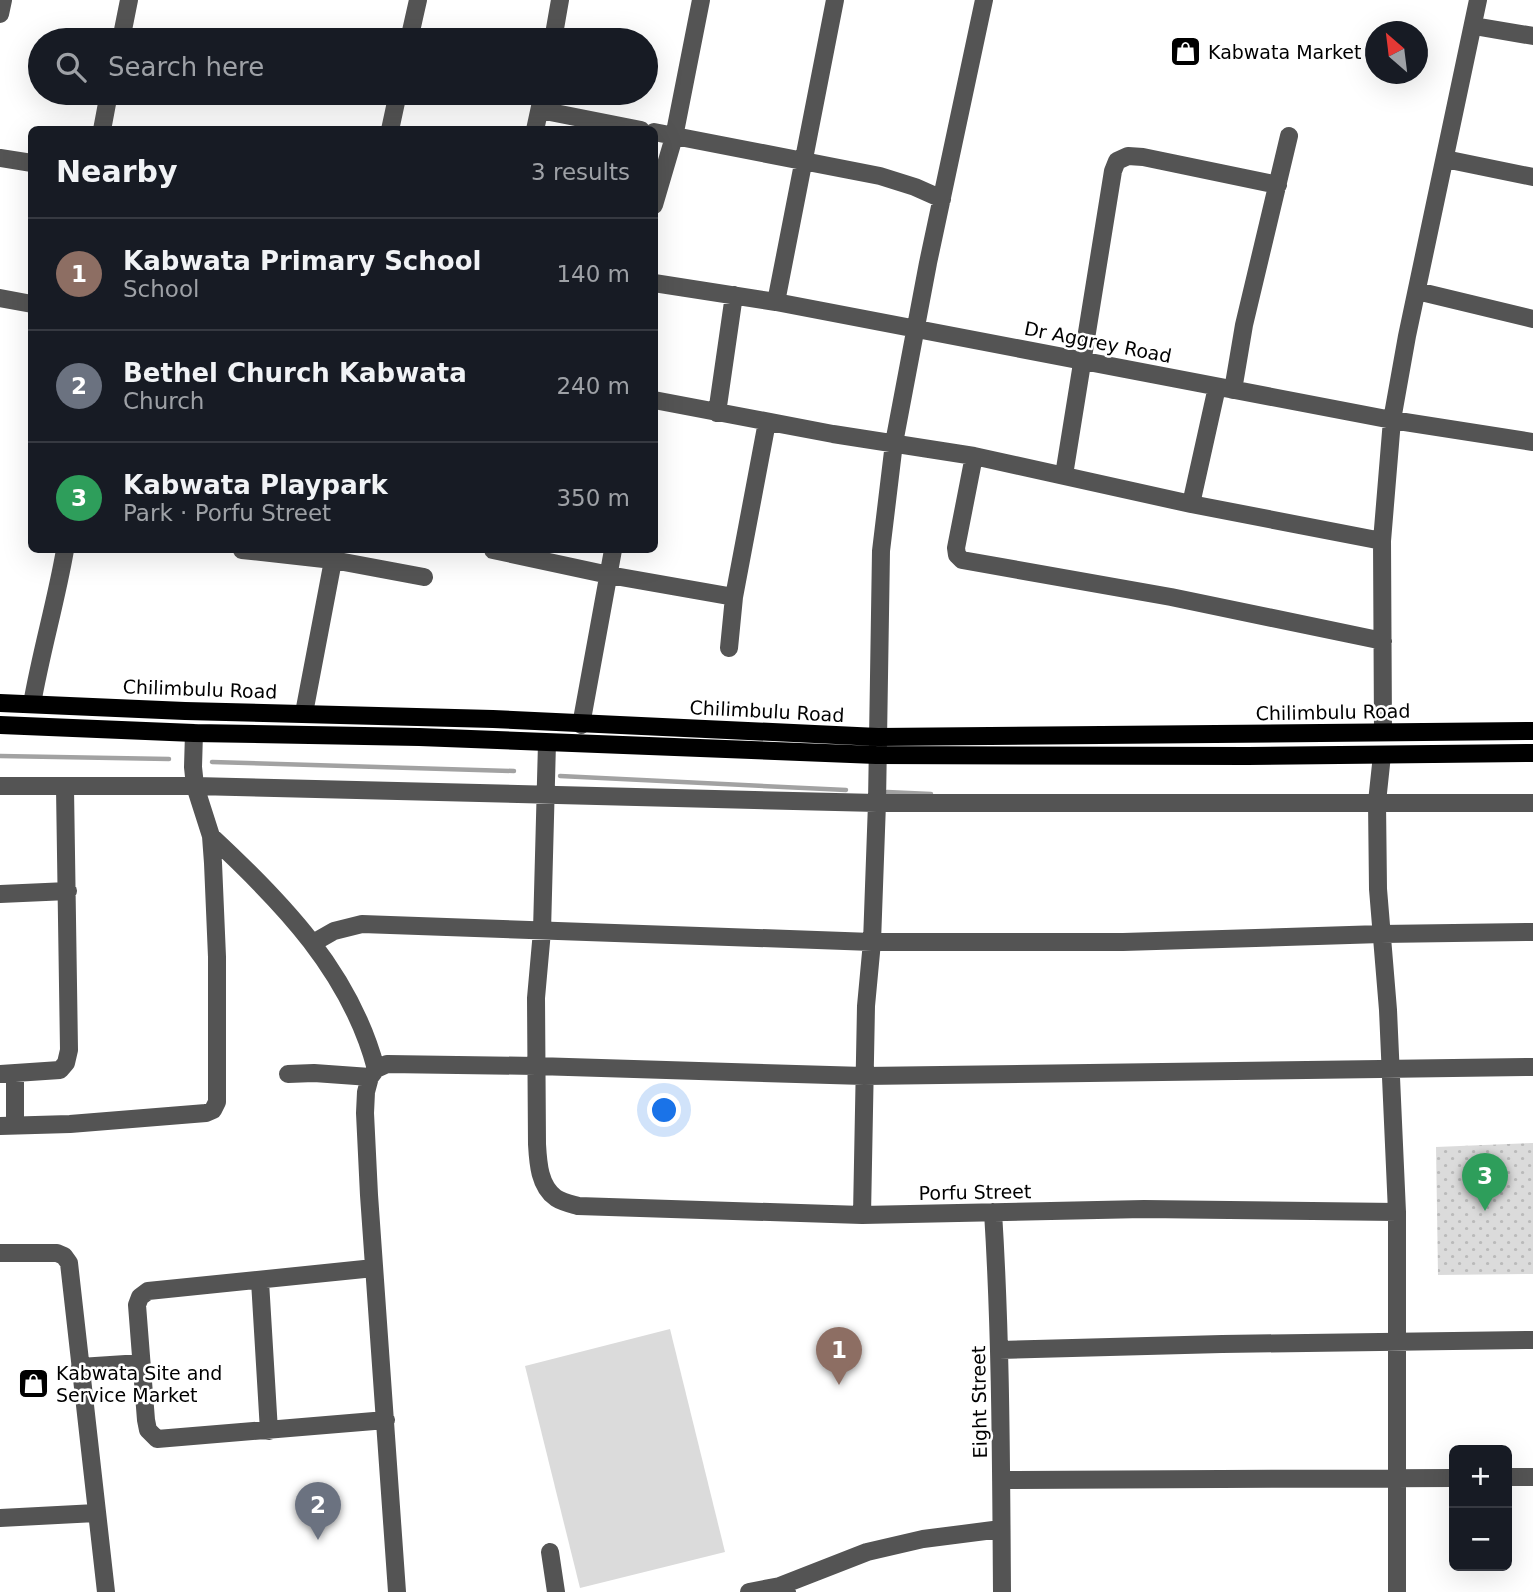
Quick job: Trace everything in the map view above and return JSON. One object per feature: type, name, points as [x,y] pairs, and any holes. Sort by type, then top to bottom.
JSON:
[{"type":"main road","name":"Chilimbulu Road","points":[[0,703],[493,719],[877,746],[1383,732],[1533,731]]},
{"type":"main road","name":"Chilimbulu Road","points":[[0,724],[194,733],[419,737],[547,743],[1382,755],[1533,753]]},
{"type":"street","points":[[0,14],[3,0]]},
{"type":"street","points":[[123,28],[129,0]]},
{"type":"street","points":[[412,28],[418,0]]},
{"type":"street","points":[[555,28],[560,0]]},
{"type":"street","points":[[658,191],[674,137],[701,0]]},
{"type":"street","points":[[776,302],[835,0]]},
{"type":"street","points":[[862,1215],[866,1006],[872,942],[877,803],[881,551],[894,443],[984,0]]},
{"type":"street","points":[[1383,732],[1382,541],[1392,420],[1478,0]]},
{"type":"street","points":[[1474,26],[1533,36]]},
{"type":"street","points":[[103,126],[107,105]]},
{"type":"street","points":[[391,126],[395,105]]},
{"type":"street","points":[[536,126],[540,105]]},
{"type":"street","points":[[555,105],[627,126]]},
{"type":"street","points":[[658,133],[880,176],[942,199]]},
{"type":"street","points":[[1191,504],[1244,325],[1289,136]]},
{"type":"street","points":[[1064,475],[1113,171],[1117,161],[1128,156],[1143,157],[1278,185]]},
{"type":"street","points":[[0,158],[28,162]]},
{"type":"street","points":[[1445,159],[1533,177]]},
{"type":"street","name":"Dr Aggrey Road","points":[[658,284],[917,328],[1392,420],[1533,442]]},
{"type":"street","points":[[1417,291],[1533,319]]},
{"type":"street","points":[[717,413],[734,295]]},
{"type":"street","points":[[0,298],[28,303]]},
{"type":"street","points":[[658,401],[767,422],[974,456],[1191,504],[1382,541]]},
{"type":"street","points":[[729,648],[734,597],[767,422]]},
{"type":"street","points":[[974,456],[956,548],[961,560],[1158,595],[1383,641]]},
{"type":"street","points":[[32,704],[64,553]]},
{"type":"street","points":[[297,553],[334,555],[424,577]]},
{"type":"street","points":[[507,553],[609,575],[734,597]]},
{"type":"street","points":[[581,725],[613,553]]},
{"type":"street","points":[[304,713],[334,555]]},
{"type":"street","points":[[65,788],[69,1050],[66,1063],[60,1070],[7,1074],[7,1126],[213,1110],[217,1102],[217,970],[211,836],[195,786],[194,733]]},
{"type":"street","points":[[536,1066],[536,998],[542,931],[547,743]]},
{"type":"street","points":[[1382,755],[1377,802],[1378,889],[1391,1069],[1397,1212],[1397,1592]]},
{"type":"street","points":[[0,786],[195,786],[877,803],[1533,803]]},
{"type":"street","points":[[211,836],[256,877],[313,943],[340,983],[362,1024],[373,1073],[366,1092],[365,1113],[397,1592]]},
{"type":"street","points":[[0,894],[68,891]]},
{"type":"street","points":[[313,943],[334,931],[362,924],[872,942],[1123,942],[1533,932]]},
{"type":"street","points":[[288,1074],[373,1073],[387,1064],[864,1076],[1533,1067]]},
{"type":"street","name":"Porfu Street","points":[[536,1066],[538,1168],[545,1185],[555,1197],[578,1206],[862,1215],[1144,1209],[1397,1212]]},
{"type":"street","name":"Eight Street","points":[[993,1212],[999,1350],[1002,1592]]},
{"type":"street","points":[[0,1253],[57,1253],[64,1256],[69,1263],[106,1592]]},
{"type":"street","points":[[374,1268],[148,1291],[140,1297],[137,1305],[141,1363],[146,1420],[152,1436],[157,1439],[386,1420]]},
{"type":"street","points":[[260,1281],[270,1431]]},
{"type":"street","points":[[999,1350],[1533,1340]]},
{"type":"street","points":[[80,1367],[141,1363]]},
{"type":"street","points":[[1512,1477],[1533,1477]]},
{"type":"street","points":[[1001,1480],[1449,1478]]},
{"type":"street","points":[[0,1518],[96,1513]]},
{"type":"street","points":[[749,1592],[783,1589],[867,1552],[923,1539],[1002,1529]]},
{"type":"street","points":[[550,1552],[556,1592]]},
{"type":"shaded area","points":[[1533,1143],[1533,1274],[1438,1275],[1436,1147]]},
{"type":"shaded area","points":[[670,1329],[725,1552],[580,1588],[525,1366]]},
{"type":"waterway","points":[[0,756],[169,759]]},
{"type":"waterway","points":[[212,762],[514,771]]},
{"type":"waterway","points":[[560,776],[846,790]]},
{"type":"waterway","points":[[887,792],[931,794]]},
{"type":"place","name":"Kabwata Market","points":[[1185,52]]},
{"type":"place","name":"Kabwata Playpark","points":[[1485,1211]]},
{"type":"place","name":"Kabwata Site and Service Market","points":[[33,1384]]},
{"type":"place","name":"Kabwata Primary School","points":[[839,1385]]},
{"type":"place","name":"Bethel Church Kabwata","points":[[318,1540]]}]
